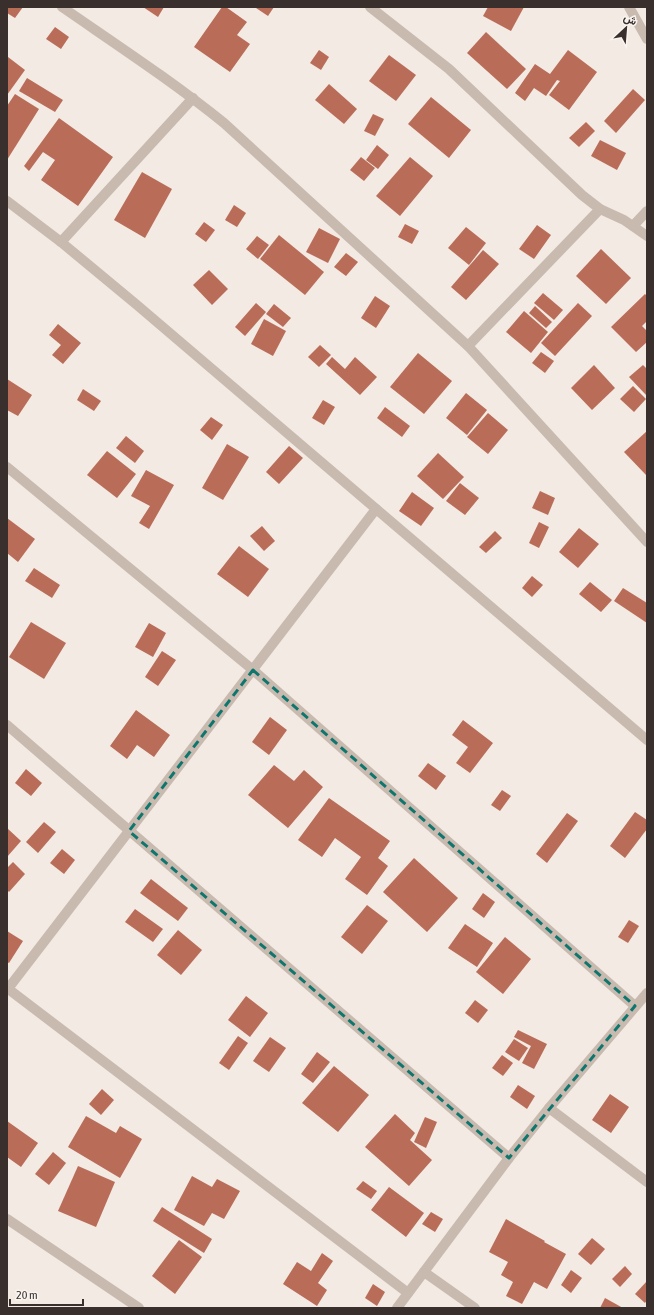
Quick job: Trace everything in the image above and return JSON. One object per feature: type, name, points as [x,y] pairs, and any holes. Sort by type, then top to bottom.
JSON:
[{"type":"street","points":[[62,7],[193,98],[224,123],[468,346],[647,542]]},
{"type":"street","points":[[370,7],[449,69],[564,179],[600,209],[624,220],[647,236]]},
{"type":"street","points":[[629,7],[647,39]]},
{"type":"street","points":[[61,242],[193,98]]},
{"type":"street","points":[[7,201],[61,242],[131,300],[647,740]]},
{"type":"street","points":[[468,346],[600,209]]},
{"type":"street","points":[[633,226],[647,211]]},
{"type":"street","points":[[7,467],[253,670],[635,1006]]},
{"type":"street","points":[[376,509],[7,989],[408,1293]]},
{"type":"street","points":[[7,726],[509,1158]]},
{"type":"street","points":[[397,1308],[509,1158],[549,1108],[647,993]]},
{"type":"street","points":[[549,1108],[647,1182]]},
{"type":"street","points":[[7,1219],[139,1308]]},
{"type":"street","points":[[424,1272],[475,1308]]},
{"type":"highlighted area","points":[[253,670],[635,1006],[509,1158],[129,831]]},
{"type":"building","points":[[7,7],[23,7],[15,18],[7,13]]},
{"type":"building","points":[[143,7],[164,7],[158,17]]},
{"type":"building","points":[[222,7],[226,7],[247,22],[237,35],[250,44],[230,72],[194,47]]},
{"type":"building","points":[[274,7],[268,16],[256,8]]},
{"type":"building","points":[[488,7],[524,7],[511,31],[483,16]]},
{"type":"building","points":[[55,27],[69,37],[61,49],[46,39]]},
{"type":"building","points":[[486,32],[526,69],[507,89],[467,53]]},
{"type":"building","points":[[319,50],[329,57],[321,70],[310,63]]},
{"type":"building","points":[[568,50],[597,72],[569,110],[549,95],[560,81],[557,80],[546,96],[534,88],[525,101],[515,93],[535,64],[550,74]]},
{"type":"building","points":[[389,55],[416,75],[396,101],[369,81]]},
{"type":"building","points":[[8,57],[25,70],[7,95],[7,59]]},
{"type":"building","points":[[27,78],[63,100],[55,112],[19,91]]},
{"type":"building","points":[[329,84],[357,109],[344,124],[315,100]]},
{"type":"building","points":[[633,89],[645,100],[616,133],[604,121]]},
{"type":"building","points":[[15,94],[39,109],[7,160],[7,106]]},
{"type":"building","points":[[431,97],[471,130],[449,158],[408,124]]},
{"type":"building","points":[[373,114],[384,119],[375,136],[364,131]]},
{"type":"building","points":[[59,118],[113,157],[78,206],[41,180],[55,160],[43,152],[29,171],[24,166]]},
{"type":"building","points":[[586,122],[595,131],[579,147],[569,138]]},
{"type":"building","points":[[600,140],[626,153],[617,170],[591,156]]},
{"type":"building","points":[[377,145],[389,155],[378,169],[366,160]]},
{"type":"building","points":[[361,157],[375,168],[364,181],[350,170]]},
{"type":"building","points":[[410,157],[433,176],[400,216],[376,196]]},
{"type":"building","points":[[142,172],[172,189],[145,238],[114,220]]},
{"type":"building","points":[[234,205],[246,213],[237,227],[225,220]]},
{"type":"building","points":[[204,222],[215,230],[206,242],[195,234]]},
{"type":"building","points":[[405,224],[419,231],[412,244],[398,237]]},
{"type":"building","points":[[537,225],[551,235],[534,259],[519,249]]},
{"type":"building","points":[[466,227],[486,243],[469,265],[448,248]]},
{"type":"building","points":[[319,228],[340,239],[328,263],[306,252]]},
{"type":"building","points":[[279,235],[324,272],[305,295],[260,259]]},
{"type":"building","points":[[257,236],[269,245],[258,259],[246,249]]},
{"type":"building","points":[[601,249],[631,278],[606,304],[576,276]]},
{"type":"building","points":[[483,250],[499,264],[466,300],[451,287]]},
{"type":"building","points":[[346,253],[358,262],[346,276],[334,267]]},
{"type":"building","points":[[209,270],[228,289],[212,305],[193,285]]},
{"type":"building","points":[[543,293],[563,310],[554,320],[534,303]]},
{"type":"building","points":[[645,294],[647,296],[647,321],[642,326],[647,331],[647,342],[636,352],[611,327]]},
{"type":"building","points":[[375,296],[390,306],[376,328],[361,318]]},
{"type":"building","points":[[256,303],[266,312],[245,336],[235,327]]},
{"type":"building","points":[[578,303],[592,316],[555,356],[541,343]]},
{"type":"building","points":[[274,304],[291,318],[283,327],[266,314]]},
{"type":"building","points":[[535,306],[552,322],[546,328],[529,313]]},
{"type":"building","points":[[524,311],[548,332],[531,353],[506,332]]},
{"type":"building","points":[[264,319],[286,331],[273,356],[251,344]]},
{"type":"building","points":[[58,324],[81,343],[63,364],[52,355],[61,345],[49,335]]},
{"type":"building","points":[[320,345],[331,355],[319,367],[308,357]]},
{"type":"building","points":[[541,352],[554,361],[545,373],[532,363]]},
{"type":"building","points":[[418,353],[452,381],[424,414],[390,387]]},
{"type":"building","points":[[332,357],[345,369],[355,357],[377,377],[360,395],[326,364]]},
{"type":"building","points":[[594,365],[615,388],[592,410],[571,388]]},
{"type":"building","points":[[643,365],[647,369],[647,396],[629,377]]},
{"type":"building","points":[[7,379],[32,395],[18,416],[7,410]]},
{"type":"building","points":[[633,386],[646,399],[634,412],[620,399]]},
{"type":"building","points":[[83,389],[101,401],[94,411],[77,400]]},
{"type":"building","points":[[466,393],[487,410],[467,435],[446,418]]},
{"type":"building","points":[[323,400],[335,407],[324,425],[312,418]]},
{"type":"building","points":[[385,407],[410,426],[402,437],[377,418]]},
{"type":"building","points":[[488,413],[508,430],[488,454],[467,437]]},
{"type":"building","points":[[211,417],[223,425],[212,440],[200,430]]},
{"type":"building","points":[[647,431],[647,476],[624,452]]},
{"type":"building","points":[[126,436],[144,451],[135,463],[116,448]]},
{"type":"building","points":[[227,444],[249,457],[223,500],[202,488]]},
{"type":"building","points":[[289,446],[303,458],[279,484],[266,472]]},
{"type":"building","points":[[107,451],[136,474],[117,498],[87,475]]},
{"type":"building","points":[[438,453],[464,477],[443,499],[417,476]]},
{"type":"building","points":[[146,470],[174,485],[149,529],[139,523],[150,506],[131,496]]},
{"type":"building","points":[[460,483],[479,498],[465,515],[446,501]]},
{"type":"building","points":[[540,491],[555,498],[548,515],[532,508]]},
{"type":"building","points":[[412,492],[434,508],[421,526],[399,511]]},
{"type":"building","points":[[7,518],[35,539],[18,562],[7,553]]},
{"type":"building","points":[[539,522],[549,527],[539,548],[529,543]]},
{"type":"building","points":[[262,526],[275,541],[264,551],[250,536]]},
{"type":"building","points":[[579,528],[599,544],[578,568],[559,552]]},
{"type":"building","points":[[495,531],[502,538],[486,553],[479,547]]},
{"type":"building","points":[[239,546],[269,569],[248,597],[217,574]]},
{"type":"building","points":[[34,568],[60,585],[52,598],[25,581]]},
{"type":"building","points":[[532,576],[543,585],[532,597],[522,588]]},
{"type":"building","points":[[590,582],[612,600],[601,612],[579,594]]},
{"type":"building","points":[[623,588],[647,603],[647,623],[614,601]]},
{"type":"building","points":[[31,622],[66,643],[44,679],[9,657]]},
{"type":"building","points":[[149,623],[166,633],[153,657],[135,647]]},
{"type":"building","points":[[162,651],[176,660],[158,686],[145,677]]},
{"type":"building","points":[[136,710],[170,735],[154,757],[137,745],[127,759],[110,746]]},
{"type":"building","points":[[270,717],[287,730],[269,755],[252,742]]},
{"type":"building","points":[[463,720],[493,743],[470,773],[456,763],[468,747],[452,735]]},
{"type":"building","points":[[428,763],[446,776],[436,790],[418,776]]},
{"type":"building","points":[[274,765],[294,781],[304,770],[323,787],[288,828],[248,795]]},
{"type":"building","points":[[26,769],[42,783],[31,796],[15,783]]},
{"type":"building","points":[[502,790],[511,796],[500,811],[491,805]]},
{"type":"building","points":[[329,798],[390,841],[378,858],[388,866],[367,895],[345,879],[361,857],[335,838],[322,857],[298,840]]},
{"type":"building","points":[[635,812],[647,820],[647,829],[625,858],[610,846]]},
{"type":"building","points":[[567,813],[578,821],[547,863],[536,854]]},
{"type":"building","points":[[44,822],[56,832],[38,853],[26,842]]},
{"type":"building","points":[[7,828],[21,841],[7,857]]},
{"type":"building","points":[[62,849],[75,860],[64,874],[50,863]]},
{"type":"building","points":[[414,858],[458,898],[427,932],[383,892]]},
{"type":"building","points":[[13,862],[25,874],[9,892],[7,890],[7,868]]},
{"type":"building","points":[[151,879],[188,908],[178,921],[140,893]]},
{"type":"building","points":[[483,893],[495,902],[484,918],[472,909]]},
{"type":"building","points":[[367,905],[388,921],[362,954],[341,937]]},
{"type":"building","points":[[135,909],[163,929],[153,942],[125,922]]},
{"type":"building","points":[[629,920],[639,926],[628,943],[618,937]]},
{"type":"building","points":[[465,924],[493,943],[477,967],[448,948]]},
{"type":"building","points":[[178,930],[202,950],[181,975],[157,955]]},
{"type":"building","points":[[7,931],[23,941],[9,963],[7,962]]},
{"type":"building","points":[[505,937],[531,959],[503,994],[476,972]]},
{"type":"building","points":[[246,996],[268,1013],[250,1037],[228,1020]]},
{"type":"building","points":[[475,1000],[488,1010],[478,1023],[465,1013]]},
{"type":"building","points":[[518,1030],[547,1044],[534,1069],[522,1063],[531,1046],[514,1037]]},
{"type":"building","points":[[238,1036],[248,1043],[229,1070],[219,1063]]},
{"type":"building","points":[[270,1037],[286,1048],[269,1072],[253,1061]]},
{"type":"building","points":[[514,1039],[528,1048],[519,1061],[505,1052]]},
{"type":"building","points":[[317,1052],[330,1062],[313,1083],[301,1074]]},
{"type":"building","points":[[502,1055],[513,1063],[503,1076],[492,1068]]},
{"type":"building","points":[[334,1066],[369,1095],[338,1132],[302,1103]]},
{"type":"building","points":[[518,1085],[535,1096],[527,1109],[510,1097]]},
{"type":"building","points":[[102,1089],[114,1100],[101,1115],[89,1104]]},
{"type":"building","points":[[610,1094],[629,1107],[611,1133],[592,1120]]},
{"type":"building","points":[[395,1114],[415,1133],[410,1140],[432,1160],[409,1186],[365,1147]]},
{"type":"building","points":[[86,1116],[116,1133],[120,1126],[142,1139],[120,1178],[68,1147]]},
{"type":"building","points":[[425,1117],[437,1122],[426,1148],[414,1142]]},
{"type":"building","points":[[7,1121],[38,1143],[21,1167],[7,1157]]},
{"type":"building","points":[[53,1152],[66,1163],[49,1185],[35,1174]]},
{"type":"building","points":[[78,1166],[115,1182],[96,1227],[58,1211]]},
{"type":"building","points":[[192,1176],[212,1187],[217,1179],[240,1191],[224,1219],[212,1213],[204,1226],[174,1210]]},
{"type":"building","points":[[363,1181],[377,1191],[371,1199],[356,1189]]},
{"type":"building","points":[[389,1187],[424,1213],[406,1237],[371,1210]]},
{"type":"building","points":[[162,1207],[212,1239],[204,1253],[153,1221]]},
{"type":"building","points":[[431,1212],[443,1219],[435,1232],[422,1224]]},
{"type":"building","points":[[506,1219],[566,1254],[547,1289],[534,1282],[522,1304],[506,1296],[513,1282],[501,1275],[508,1262],[489,1252]]},
{"type":"building","points":[[592,1238],[605,1249],[591,1265],[578,1254]]},
{"type":"building","points":[[179,1240],[202,1257],[175,1294],[152,1276]]},
{"type":"building","points":[[322,1253],[333,1261],[318,1283],[327,1290],[317,1306],[283,1284],[297,1262],[311,1271]]},
{"type":"building","points":[[625,1266],[632,1274],[620,1287],[612,1279]]},
{"type":"building","points":[[571,1270],[582,1278],[571,1293],[561,1285]]},
{"type":"building","points":[[647,1281],[647,1300],[645,1303],[635,1294]]},
{"type":"building","points":[[373,1284],[385,1292],[377,1306],[365,1298]]},
{"type":"building","points":[[605,1298],[623,1308],[600,1308]]}]
